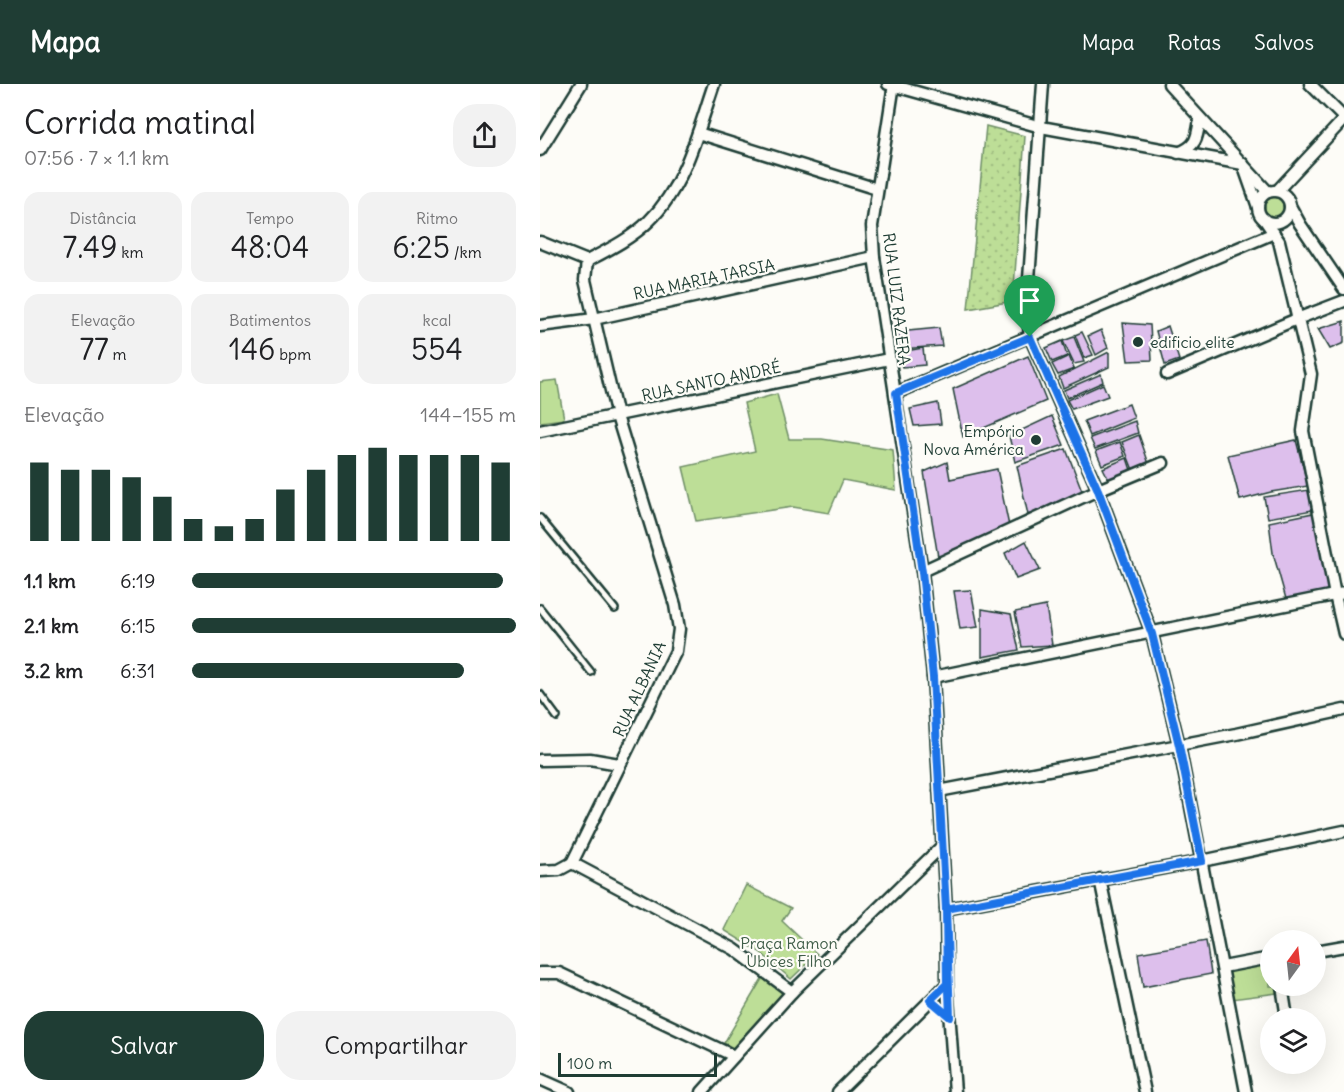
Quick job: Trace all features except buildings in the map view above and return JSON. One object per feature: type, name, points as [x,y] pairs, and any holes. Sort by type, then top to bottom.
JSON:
[{"type":"street","points":[[540,150],[581,84]]},
{"type":"street","points":[[540,242],[587,261],[614,246],[649,221],[674,190],[698,133],[714,84]]},
{"type":"street","points":[[1043,84],[1027,307],[1030,337],[1098,490],[1152,634],[1179,745],[1246,1092]]},
{"type":"street","points":[[1169,84],[1272,192],[1286,196],[1300,224],[1344,289]]},
{"type":"street","points":[[1258,207],[1261,198],[1272,192],[1344,119],[1310,84]]},
{"type":"street","points":[[892,85],[1041,127],[1243,164]]},
{"type":"street","name":"RUA LUIZ RAZERA","points":[[892,85],[872,226],[874,257],[922,572],[933,677],[946,909],[947,984],[955,1092]]},
{"type":"street","points":[[1176,153],[1190,148],[1195,141],[1200,119]]},
{"type":"street","points":[[698,133],[877,189]]},
{"type":"street","points":[[1243,164],[1258,207],[1276,237],[1311,374],[1303,431],[1339,594],[1344,634]]},
{"type":"street","points":[[896,393],[1276,237],[1290,206]]},
{"type":"street","points":[[1264,219],[1277,222],[1285,218]]},
{"type":"street","name":"RUA MARIA TARSIA","points":[[540,326],[594,319],[874,257]]},
{"type":"street","name":"RUA ALBANIA","points":[[572,863],[676,651],[680,629],[675,605],[617,416],[585,280],[587,261]]},
{"type":"street","points":[[1167,374],[1344,301]]},
{"type":"street","name":"RUA SANTO ANDRÉ","points":[[540,431],[889,359]]},
{"type":"street","points":[[922,572],[1098,490],[1163,463]]},
{"type":"street","points":[[933,677],[1339,594]]},
{"type":"street","points":[[939,791],[1179,745],[1344,710]]},
{"type":"street","points":[[540,760],[590,759],[620,764]]},
{"type":"street","points":[[946,909],[1202,861],[1344,831]]},
{"type":"street","points":[[702,1092],[792,992],[942,846]]},
{"type":"street","points":[[540,871],[559,870],[572,863],[734,949],[792,992]]},
{"type":"street","points":[[1100,879],[1145,1092]]},
{"type":"street","points":[[1326,949],[1344,946]]},
{"type":"street","points":[[1222,967],[1260,960]]},
{"type":"street","points":[[540,973],[559,973],[734,1056]]},
{"type":"street","points":[[838,1092],[947,984]]},
{"type":"street","points":[[930,1000],[950,1017]]},
{"type":"street","points":[[540,1080],[569,1092]]},
{"type":"lane","points":[[540,518],[615,609]]},
{"type":"lane","points":[[540,608],[591,672]]},
{"type":"lane","points":[[540,694],[557,717]]},
{"type":"green space","points":[[986,126],[1025,136],[1013,301],[968,309]]},
{"type":"green space","points":[[1275,196],[1283,199],[1286,207],[1283,215],[1275,218],[1267,215],[1264,207],[1267,199]]},
{"type":"green space","points":[[557,380],[564,419],[540,422],[540,382]]},
{"type":"green space","points":[[777,394],[789,439],[822,439],[893,450],[896,490],[843,480],[829,513],[793,507],[696,521],[683,467],[755,451],[744,403]]},
{"type":"green space","name":"Praça Ramon Ubices Filho","points":[[746,885],[791,908],[782,921],[817,954],[791,979],[760,952],[724,930]]},
{"type":"green space","points":[[1260,966],[1260,995],[1232,999],[1227,971]]},
{"type":"green space","points":[[763,977],[783,993],[733,1048],[724,1043]]},
{"type":"place","name":"edificio elite","points":[[1138,342]]},
{"type":"place","name":"Empório Nova América","points":[[1036,440]]},
{"type":"route","points":[[1030,337],[896,393],[922,572],[933,677],[946,909],[950,1017],[930,1000],[947,984],[946,909],[1202,861],[1179,745],[1152,634],[1098,490],[1030,337]]}]
